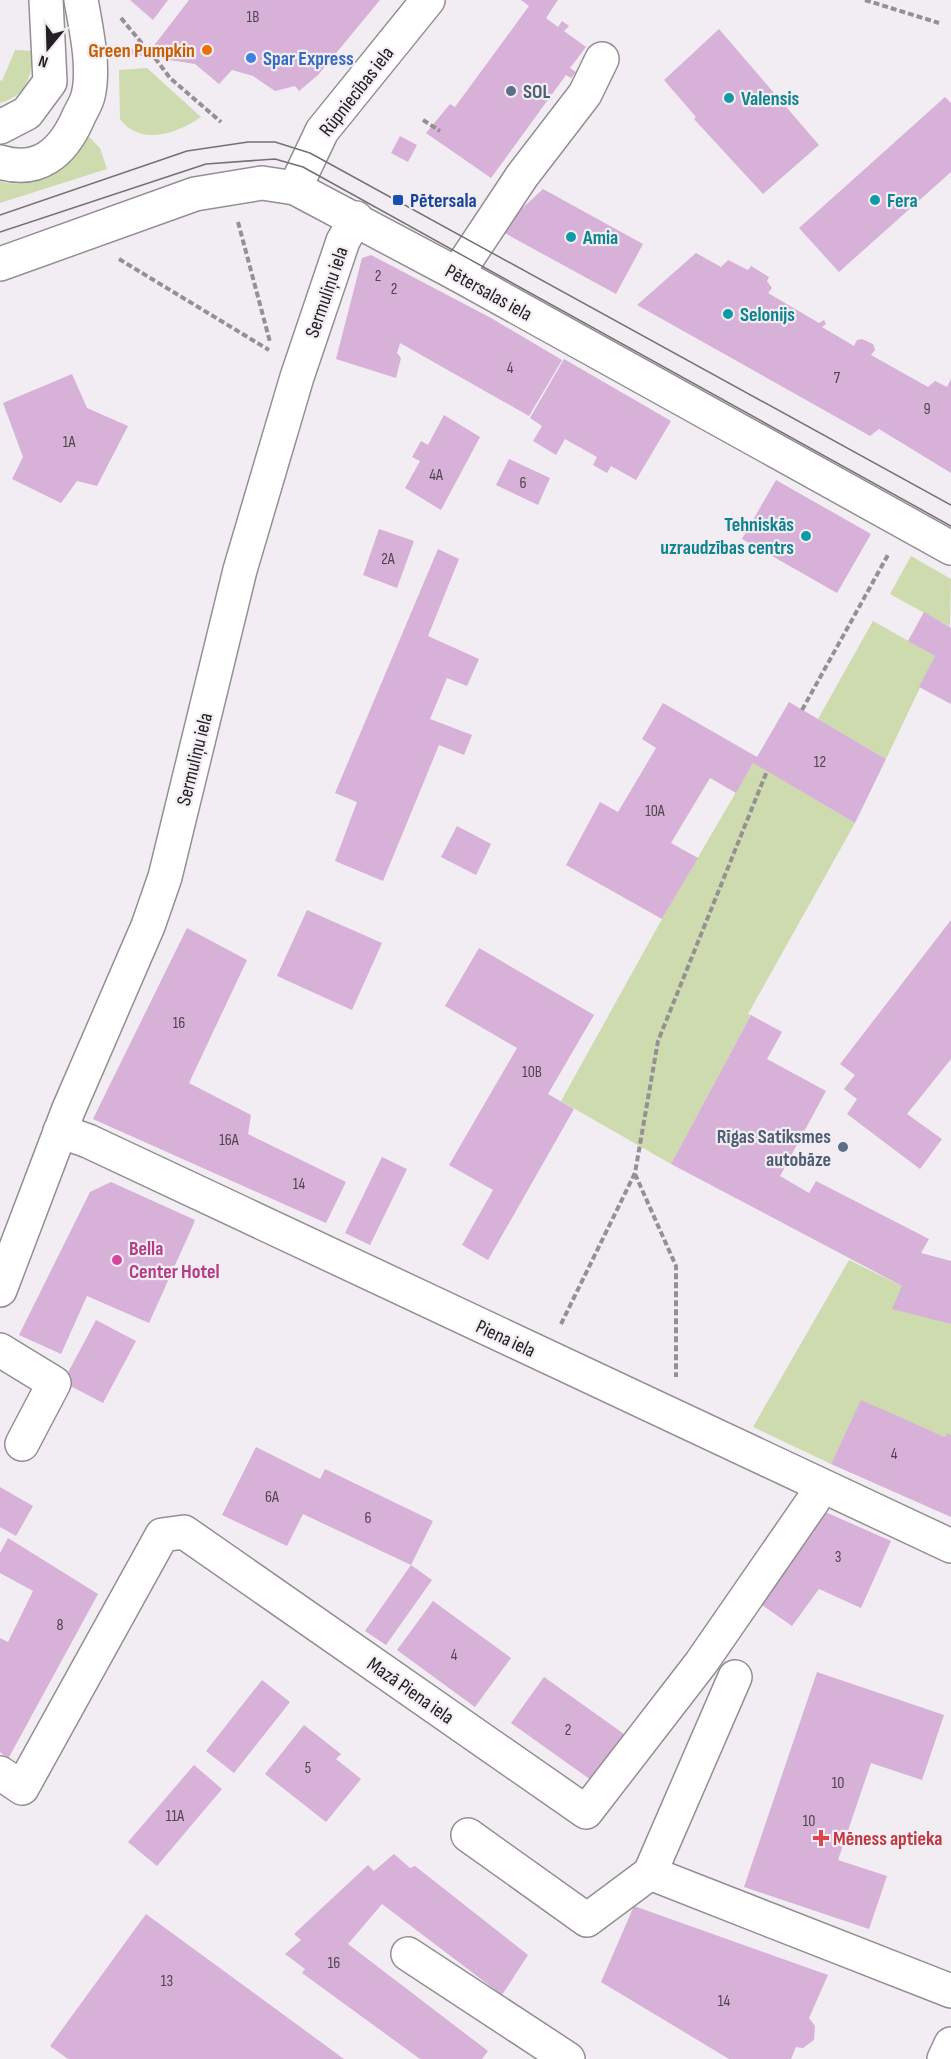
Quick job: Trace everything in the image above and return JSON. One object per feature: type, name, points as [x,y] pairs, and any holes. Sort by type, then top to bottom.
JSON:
[{"type":"street","points":[[0,126],[27,113],[50,82],[45,0]]},
{"type":"street","points":[[0,162],[17,167],[44,161],[70,136],[88,96],[89,46],[81,0]]},
{"type":"street","name":"Rūpniecības iela","points":[[295,188],[322,131],[428,0]]},
{"type":"street","points":[[457,274],[522,176],[585,94],[602,59]]},
{"type":"street","name":"Pētersalas iela","points":[[0,264],[195,195],[262,183],[295,188],[356,218],[951,548]]},
{"type":"street","name":"Sermuliņu iela","points":[[0,1290],[60,1131],[148,926],[165,877],[240,570],[297,377],[342,241],[356,218]]},
{"type":"street","name":"Piena iela","points":[[60,1131],[98,1146],[786,1456],[820,1486],[951,1546]]},
{"type":"street","points":[[0,1350],[54,1383],[22,1444]]},
{"type":"street","name":"Mazā Piena iela","points":[[0,1773],[22,1788],[162,1535],[184,1532],[586,1812],[701,1663],[813,1501],[820,1486]]},
{"type":"street","points":[[468,1835],[587,1920],[650,1873],[735,1677]]},
{"type":"street","points":[[650,1873],[951,1991]]},
{"type":"street","points":[[408,1954],[568,2059]]},
{"type":"street","points":[[944,2059],[951,2044]]},
{"type":"path","points":[[866,0],[939,23]]},
{"type":"path","points":[[119,16],[149,52]]},
{"type":"path","points":[[155,58],[170,78],[221,122]]},
{"type":"path","points":[[423,120],[440,131]]},
{"type":"path","points":[[111,254],[273,352],[235,212]]},
{"type":"path","points":[[802,710],[906,523]]},
{"type":"path","points":[[557,1333],[635,1173],[658,1041],[767,771]]},
{"type":"path","points":[[635,1173],[676,1266],[676,1378]]},
{"type":"green space","points":[[15,50],[35,51],[29,77],[17,95],[0,103],[0,80],[2,81]]},
{"type":"green space","points":[[147,68],[201,117],[182,128],[160,134],[138,133],[129,128],[120,119],[119,70]]},
{"type":"green space","points":[[88,136],[100,148],[107,169],[0,203],[0,181],[13,183],[38,178],[71,155]]},
{"type":"green space","points":[[911,556],[951,579],[950,627],[890,594]]},
{"type":"green space","points":[[873,621],[935,656],[886,759],[818,719]]},
{"type":"green space","points":[[753,763],[855,823],[748,1014],[751,1015],[671,1164],[561,1101],[662,919]]},
{"type":"green space","points":[[849,1260],[902,1286],[951,1324],[951,1435],[947,1433],[945,1437],[861,1401],[831,1464],[753,1427]]},
{"type":"building","points":[[130,0],[168,0],[153,20]]},
{"type":"building","points":[[189,0],[380,0],[318,75],[299,91],[295,86],[275,91],[253,76],[232,70],[219,84],[195,64],[124,53],[125,47],[149,52]]},
{"type":"building","name":"SOL","points":[[521,0],[558,0],[546,18],[558,27],[562,21],[569,26],[564,31],[586,47],[570,68],[576,72],[571,78],[566,75],[491,178],[426,133],[450,104],[455,107],[529,6]]},
{"type":"building","name":"Valensis","points":[[719,29],[819,145],[763,194],[694,119],[696,117],[664,80]]},
{"type":"building","name":"Fera","points":[[945,97],[951,103],[951,172],[839,272],[799,228]]},
{"type":"building","points":[[400,136],[417,145],[408,162],[391,153]]},
{"type":"building","name":"Amia","points":[[543,189],[643,244],[616,294],[499,230]]},
{"type":"building","points":[[696,253],[721,267],[728,260],[748,270],[751,266],[769,277],[767,281],[772,288],[768,293],[819,323],[824,320],[826,324],[822,327],[854,346],[857,340],[862,339],[873,344],[875,350],[871,355],[928,387],[935,381],[947,387],[951,379],[951,473],[879,429],[870,436],[637,305]]},
{"type":"building","points":[[371,255],[491,318],[562,360],[529,416],[400,343],[397,353],[401,358],[396,378],[336,359],[362,258]]},
{"type":"building","points":[[564,359],[671,421],[636,480],[611,466],[607,473],[593,465],[597,457],[565,439],[556,455],[533,441],[542,426],[530,418]]},
{"type":"building","points":[[72,374],[87,408],[128,426],[97,486],[77,481],[61,503],[12,479],[23,457],[3,403]]},
{"type":"building","points":[[444,415],[480,437],[441,510],[405,488],[420,461],[412,457],[421,441],[428,445]]},
{"type":"building","points":[[509,459],[550,478],[538,505],[496,485]]},
{"type":"building","name":"Tehniskās uzraudzības centrs","points":[[776,480],[871,534],[837,593],[742,539]]},
{"type":"building","points":[[379,529],[414,541],[397,588],[363,575]]},
{"type":"building","points":[[438,549],[459,559],[428,636],[479,659],[467,686],[447,678],[430,719],[472,735],[464,755],[439,745],[383,881],[335,861],[357,802],[335,793]]},
{"type":"building","points":[[924,612],[951,628],[951,704],[919,687],[935,656],[908,641]]},
{"type":"building","points":[[789,702],[886,759],[855,823],[753,763],[736,793],[710,778],[671,843],[698,858],[662,919],[566,865],[600,802],[618,812],[656,748],[642,739],[663,703],[757,757]]},
{"type":"building","points":[[457,826],[491,844],[476,875],[441,857]]},
{"type":"building","points":[[307,910],[382,943],[352,1010],[277,976]]},
{"type":"building","points":[[951,920],[951,1059],[907,1114],[942,1139],[920,1169],[847,1114],[857,1099],[844,1089],[855,1075],[840,1064]]},
{"type":"building","points":[[187,928],[247,960],[189,1083],[251,1115],[248,1134],[346,1182],[326,1223],[93,1119]]},
{"type":"building","points":[[479,948],[594,1015],[548,1094],[574,1109],[488,1260],[462,1245],[493,1190],[449,1165],[517,1048],[445,1006]]},
{"type":"building","points":[[751,1015],[782,1032],[767,1059],[826,1091],[780,1176],[809,1193],[816,1181],[929,1239],[921,1253],[951,1261],[951,1324],[892,1309],[902,1286],[671,1164]]},
{"type":"building","points":[[382,1157],[407,1169],[370,1245],[345,1233]]},
{"type":"building","name":"Bella Center Hotel","points":[[111,1182],[195,1220],[149,1323],[87,1296],[61,1354],[19,1335],[90,1192]]},
{"type":"building","points":[[96,1320],[136,1341],[103,1403],[63,1382]]},
{"type":"building","points":[[861,1400],[945,1437],[947,1433],[951,1435],[951,1517],[831,1464]]},
{"type":"building","points":[[256,1447],[320,1479],[325,1469],[433,1521],[411,1565],[303,1514],[287,1546],[222,1515]]},
{"type":"building","points":[[0,1487],[33,1506],[16,1536],[0,1527]]},
{"type":"building","points":[[823,1511],[891,1541],[861,1608],[819,1589],[792,1626],[759,1603]]},
{"type":"building","points":[[8,1538],[98,1594],[8,1759],[0,1752],[0,1638],[8,1642],[33,1591],[0,1573],[0,1553]]},
{"type":"building","points":[[411,1565],[432,1580],[386,1645],[365,1631]]},
{"type":"building","points":[[433,1601],[511,1658],[475,1707],[397,1650]]},
{"type":"building","points":[[817,1672],[944,1715],[922,1780],[871,1763],[838,1860],[887,1876],[869,1929],[744,1887]]},
{"type":"building","points":[[544,1677],[624,1734],[591,1780],[511,1723]]},
{"type":"building","points":[[262,1680],[290,1702],[234,1773],[206,1751]]},
{"type":"building","points":[[304,1725],[341,1754],[336,1759],[361,1779],[326,1822],[265,1774]]},
{"type":"building","points":[[194,1765],[222,1789],[157,1866],[128,1842]]},
{"type":"building","points":[[394,1854],[410,1868],[415,1866],[528,1955],[502,1995],[382,1904],[348,1944],[488,2051],[482,2059],[420,2059],[302,1973],[305,1969],[285,1954],[301,1940],[294,1934],[368,1865],[374,1871]]},
{"type":"building","points":[[634,1906],[828,1975],[809,2018],[815,2026],[814,2040],[803,2048],[796,2047],[791,2059],[729,2059],[601,1982]]},
{"type":"building","points":[[146,1914],[344,2059],[68,2059],[50,2046]]},
{"type":"tram line","points":[[0,215],[187,151],[248,142],[275,142],[310,153],[951,505]]},
{"type":"tram line","points":[[0,232],[206,164],[275,159],[303,167],[951,526]]},
{"type":"place","name":"Green Pumpkin","points":[[207,50]]},
{"type":"place","name":"Spar Express","points":[[251,58]]},
{"type":"place","name":"SOL","points":[[511,91]]},
{"type":"place","name":"Valensis","points":[[729,98]]},
{"type":"place","name":"Pētersala","points":[[398,200]]},
{"type":"place","name":"Fera","points":[[875,200]]},
{"type":"place","name":"Amia","points":[[571,237]]},
{"type":"place","name":"Selonijs","points":[[728,314]]},
{"type":"place","name":"Tehniskās uzraudzības centrs","points":[[806,536]]},
{"type":"place","name":"Rīgas Satiksmes autobāze","points":[[843,1147]]},
{"type":"place","name":"Bella Center Hotel","points":[[117,1260]]},
{"type":"place","name":"Mēness aptieka","points":[[821,1838]]}]
